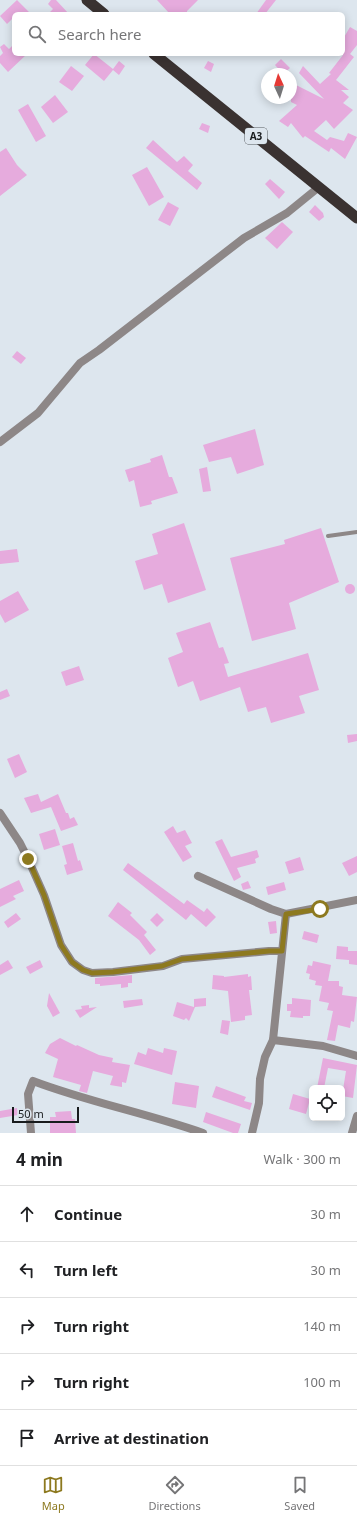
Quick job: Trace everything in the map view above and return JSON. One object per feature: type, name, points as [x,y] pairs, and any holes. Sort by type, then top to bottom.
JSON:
[{"type":"highway","points":[[87,0],[102,12]]},
{"type":"highway","name":"A3","points":[[156,56],[357,218]]},
{"type":"street","points":[[0,442],[38,413],[80,363],[106,345],[244,238],[287,213],[319,187]]},
{"type":"street","points":[[0,813],[20,843],[28,859],[44,895],[61,945],[72,962],[83,970],[92,973],[113,972],[162,966],[182,959],[282,951]]},
{"type":"street","points":[[198,876],[271,909],[286,914],[357,900]]},
{"type":"street","points":[[252,1133],[259,1103],[260,1079],[265,1057],[273,1040],[286,914]]},
{"type":"street","points":[[273,1040],[323,1046],[357,1056]]},
{"type":"street","points":[[32,1133],[28,1094],[33,1081],[71,1095],[174,1123],[203,1133]]},
{"type":"street","points":[[352,1133],[357,1116]]},
{"type":"lane","points":[[328,536],[357,532]]},
{"type":"building","points":[[17,0],[29,12],[12,12],[12,19],[7,24],[0,16]]},
{"type":"building","points":[[51,0],[56,0],[67,12],[50,12],[53,9],[48,4]]},
{"type":"building","points":[[157,0],[198,0],[187,12],[168,12]]},
{"type":"building","points":[[266,0],[276,0],[267,12],[257,12]]},
{"type":"building","points":[[350,27],[357,31],[357,45],[350,54],[354,57],[336,80],[349,90],[341,90],[349,97],[343,103],[353,110],[334,129],[326,120],[314,131],[327,140],[330,137],[344,141],[348,133],[357,137],[345,159],[331,148],[329,152],[305,136],[303,138],[291,123],[288,127],[279,121],[297,105],[295,104],[297,104],[297,86],[324,99],[299,73],[303,66],[320,84],[331,74],[329,73],[342,56],[345,56],[345,36]]},
{"type":"building","points":[[4,44],[9,49],[12,46],[12,56],[25,56],[8,72],[0,63],[0,56],[3,53],[0,47]]},
{"type":"building","points":[[92,56],[97,56],[113,69],[119,61],[125,66],[119,75],[113,70],[104,81],[85,65]]},
{"type":"building","points":[[281,59],[290,68],[278,68],[275,65]]},
{"type":"building","points":[[208,61],[214,64],[211,72],[204,68]]},
{"type":"building","points":[[71,66],[84,76],[72,91],[59,82]]},
{"type":"building","points":[[55,95],[68,112],[53,123],[41,107]]},
{"type":"building","points":[[28,104],[46,136],[36,142],[18,110]]},
{"type":"building","points":[[202,123],[210,126],[208,133],[199,129]]},
{"type":"building","points":[[153,140],[177,162],[184,156],[193,165],[188,171],[202,183],[197,190],[146,148]]},
{"type":"building","points":[[6,148],[17,165],[27,175],[0,196],[0,152]]},
{"type":"building","points":[[147,167],[164,197],[149,206],[132,175]]},
{"type":"building","points":[[270,179],[285,192],[279,199],[265,184]]},
{"type":"building","points":[[168,202],[179,208],[170,226],[158,220]]},
{"type":"building","points":[[315,205],[323,213],[324,217],[319,221],[309,212]]},
{"type":"building","points":[[282,222],[293,232],[277,249],[265,238]]},
{"type":"building","points":[[17,351],[26,358],[21,364],[12,357]]},
{"type":"building","points":[[255,429],[264,465],[237,474],[231,457],[209,462],[203,445]]},
{"type":"building","points":[[162,455],[169,477],[172,477],[178,493],[151,501],[152,504],[140,507],[134,480],[129,482],[125,470],[151,462],[150,459]]},
{"type":"building","points":[[207,467],[211,491],[203,492],[199,469]]},
{"type":"building","points":[[184,523],[206,590],[168,603],[162,584],[144,590],[135,561],[158,554],[152,534]]},
{"type":"building","points":[[321,528],[339,582],[289,603],[296,629],[252,641],[230,558],[285,544],[284,540]]},
{"type":"building","points":[[17,549],[19,562],[0,564],[0,551]]},
{"type":"building","points":[[348,584],[352,584],[354,585],[354,593],[348,594],[345,591],[345,587]]},
{"type":"building","points":[[18,591],[29,610],[5,623],[0,614],[0,601]]},
{"type":"building","points":[[210,622],[219,648],[223,647],[229,663],[224,664],[228,677],[308,653],[319,690],[299,696],[305,713],[271,723],[266,707],[248,712],[240,687],[200,701],[193,681],[178,687],[168,658],[183,652],[176,633]]},
{"type":"building","points":[[79,666],[84,680],[66,686],[61,672]]},
{"type":"building","points":[[7,689],[10,696],[0,700],[0,692]]},
{"type":"building","points":[[357,734],[357,741],[348,743],[347,735]]},
{"type":"building","points":[[19,754],[27,772],[15,778],[7,759]]},
{"type":"building","points":[[38,794],[41,802],[58,794],[66,813],[68,813],[70,819],[74,817],[78,825],[61,831],[51,807],[31,813],[24,798]]},
{"type":"building","points":[[173,826],[177,833],[185,830],[192,843],[185,846],[192,857],[183,862],[164,832]]},
{"type":"building","points":[[55,829],[60,845],[44,850],[39,834]]},
{"type":"building","points":[[222,839],[231,857],[257,850],[259,857],[255,859],[256,863],[237,868],[241,877],[234,881],[215,842]]},
{"type":"building","points":[[73,843],[78,861],[80,860],[83,870],[67,875],[64,865],[67,864],[62,846]]},
{"type":"building","points":[[357,856],[357,872],[349,876],[342,863]]},
{"type":"building","points":[[300,857],[304,870],[289,874],[285,862]]},
{"type":"building","points":[[128,863],[184,904],[187,900],[204,912],[207,908],[216,917],[206,927],[191,914],[186,920],[123,870]]},
{"type":"building","points":[[19,880],[24,891],[13,896],[16,899],[0,907],[0,889]]},
{"type":"building","points":[[248,881],[251,888],[243,890],[241,884]]},
{"type":"building","points":[[284,882],[286,890],[268,895],[266,887]]},
{"type":"building","points":[[118,902],[132,913],[130,915],[147,932],[144,935],[156,950],[150,955],[139,940],[108,916]]},
{"type":"building","points":[[16,913],[21,919],[8,928],[4,922]]},
{"type":"building","points":[[157,913],[164,920],[157,927],[150,920]]},
{"type":"building","points":[[276,921],[277,933],[270,934],[268,922]]},
{"type":"building","points":[[304,931],[319,935],[317,943],[302,939]]},
{"type":"building","points":[[337,946],[348,947],[348,951],[357,951],[357,965],[349,964],[349,960],[336,959]]},
{"type":"building","points":[[8,960],[13,968],[0,975],[0,965]]},
{"type":"building","points":[[40,960],[43,967],[30,974],[26,967]]},
{"type":"building","points":[[313,961],[331,965],[328,981],[339,981],[339,986],[343,987],[342,995],[357,997],[354,1022],[351,1021],[350,1028],[338,1025],[335,1041],[327,1040],[333,1011],[327,1010],[329,1003],[319,1001],[322,986],[315,985],[316,981],[309,979],[310,974],[306,973],[308,965],[312,966]]},
{"type":"building","points":[[248,974],[248,977],[251,976],[252,990],[249,990],[252,1015],[245,1016],[245,1020],[231,1022],[228,991],[212,989],[213,975],[224,977]]},
{"type":"building","points":[[132,975],[132,983],[128,983],[128,987],[121,988],[121,984],[100,986],[100,984],[95,984],[95,978]]},
{"type":"building","points":[[49,993],[60,1013],[53,1017],[47,1006]]},
{"type":"building","points":[[206,998],[206,1006],[195,1007],[189,1021],[186,1018],[184,1020],[173,1016],[177,1002],[194,1007],[194,999]]},
{"type":"building","points":[[292,998],[311,1000],[310,1016],[303,1016],[303,1018],[290,1017],[291,1011],[287,1011],[287,1004],[292,1004]]},
{"type":"building","points":[[142,999],[143,1005],[124,1008],[123,1001]]},
{"type":"building","points":[[89,1005],[89,1008],[97,1007],[80,1018],[75,1010],[82,1009],[81,1006]]},
{"type":"building","points":[[222,1020],[230,1021],[228,1035],[220,1033]]},
{"type":"building","points":[[60,1038],[99,1055],[113,1058],[112,1062],[130,1065],[126,1083],[122,1082],[122,1087],[110,1085],[113,1076],[93,1071],[87,1093],[79,1091],[81,1085],[53,1077],[58,1059],[45,1053],[50,1044]]},
{"type":"building","points":[[148,1048],[163,1053],[164,1048],[177,1051],[172,1075],[134,1064],[138,1052],[146,1055]]},
{"type":"building","points":[[323,1058],[357,1065],[353,1098],[345,1097],[345,1085],[344,1085],[346,1071],[328,1068],[325,1085],[318,1085]]},
{"type":"building","points":[[175,1082],[199,1086],[196,1108],[172,1104]]},
{"type":"building","points":[[216,1086],[246,1097],[244,1101],[252,1103],[250,1110],[212,1097]]},
{"type":"building","points":[[293,1094],[309,1099],[306,1114],[289,1109]]},
{"type":"building","points":[[17,1108],[18,1115],[0,1118],[0,1111]]},
{"type":"building","points":[[71,1111],[72,1119],[75,1119],[76,1133],[50,1133],[50,1117],[56,1117],[55,1112]]},
{"type":"building","points":[[206,1112],[241,1124],[238,1133],[233,1133],[203,1122]]},
{"type":"route","points":[[28,859],[44,895],[61,945],[72,962],[83,970],[92,973],[162,966],[182,959],[282,951],[286,914],[320,909]]}]
